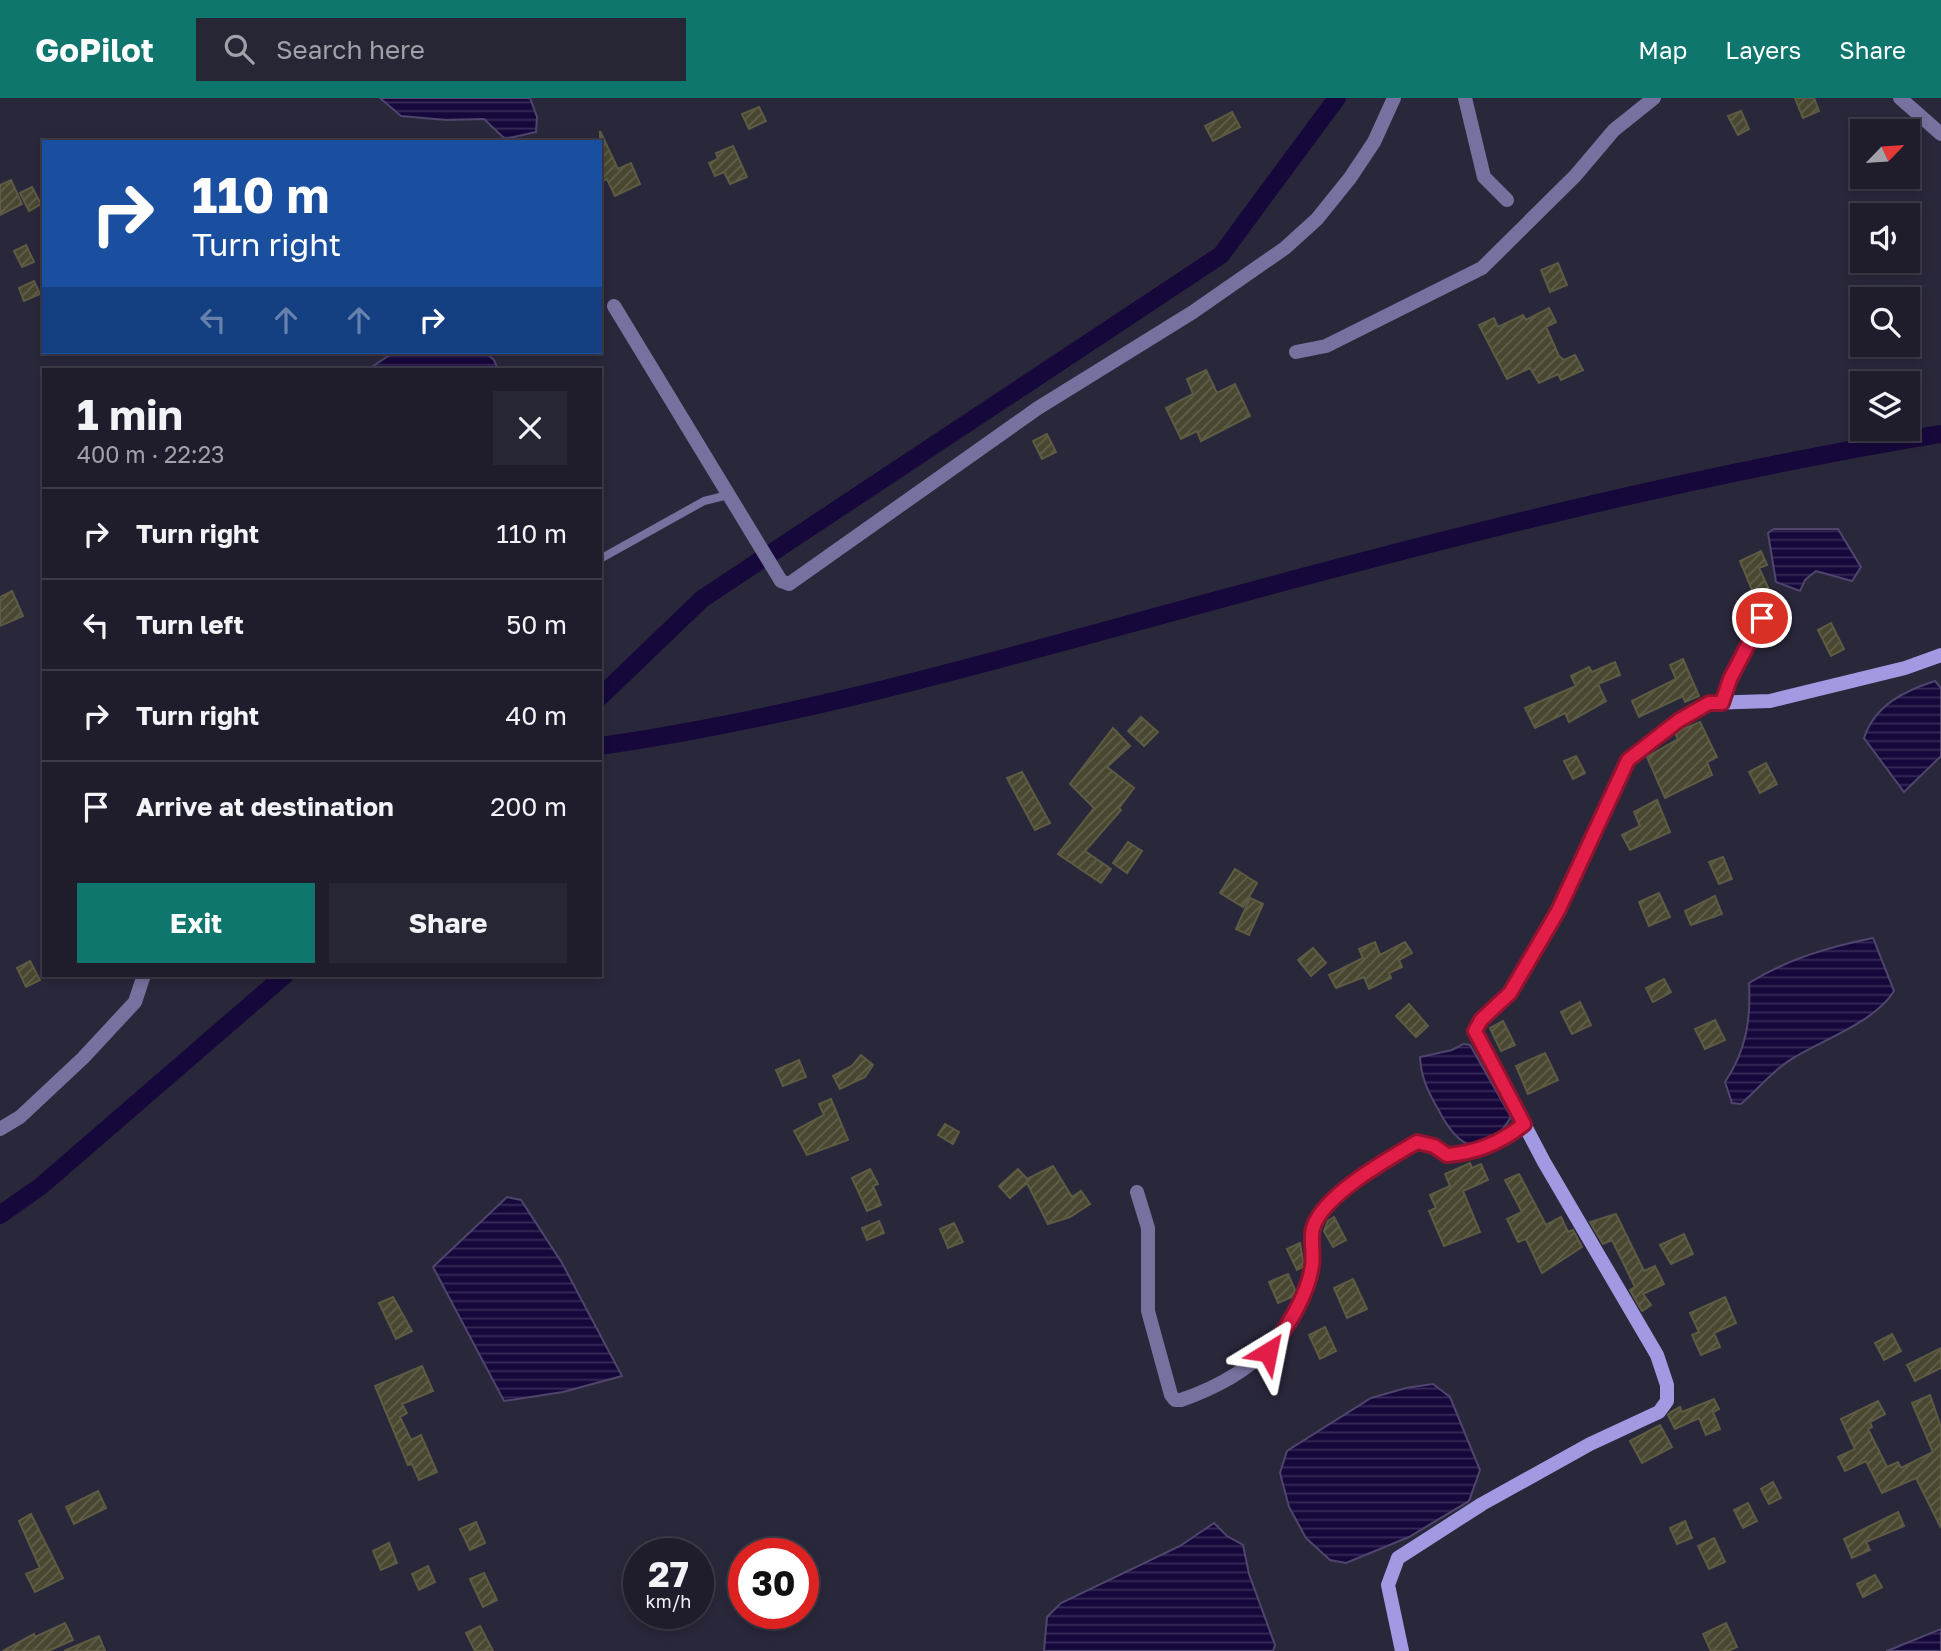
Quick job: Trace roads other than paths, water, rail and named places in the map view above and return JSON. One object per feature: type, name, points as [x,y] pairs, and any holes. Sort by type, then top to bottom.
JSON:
[{"type":"street","points":[[614,306],[781,582],[789,584],[1038,408],[1193,312],[1285,248],[1317,219],[1350,178],[1374,142],[1394,98]]},
{"type":"street","points":[[1465,98],[1483,177],[1507,200]]},
{"type":"street","points":[[1296,352],[1326,346],[1482,268],[1575,176],[1614,130],[1654,98]]},
{"type":"street","points":[[1900,98],[1941,134]]},
{"type":"street","points":[[1722,703],[1730,679],[1762,618]]},
{"type":"street","points":[[1402,1651],[1388,1586],[1398,1558],[1482,1504],[1590,1444],[1659,1412],[1667,1401],[1667,1385],[1657,1355],[1631,1315],[1475,1031],[1481,1020],[1510,993],[1558,911],[1628,760],[1678,721],[1709,703],[1770,701],[1905,668],[1941,655]]},
{"type":"street","points":[[0,1129],[20,1117],[83,1058],[135,1002],[143,977]]},
{"type":"street","points":[[1137,1192],[1148,1228],[1148,1311],[1171,1395],[1175,1400],[1181,1400],[1246,1368],[1268,1352],[1283,1334],[1312,1270],[1312,1229],[1324,1209],[1377,1166],[1417,1142],[1434,1146],[1447,1155],[1480,1150],[1510,1136],[1524,1124]]},
{"type":"lane","points":[[602,558],[704,501],[728,495]]},
{"type":"waterway","points":[[602,695],[702,599],[1221,255],[1337,98]]},
{"type":"waterway","points":[[602,746],[753,719],[905,684],[1388,555],[1572,509],[1756,468],[1941,434]]},
{"type":"waterway","points":[[0,1215],[41,1186],[283,977]]}]
